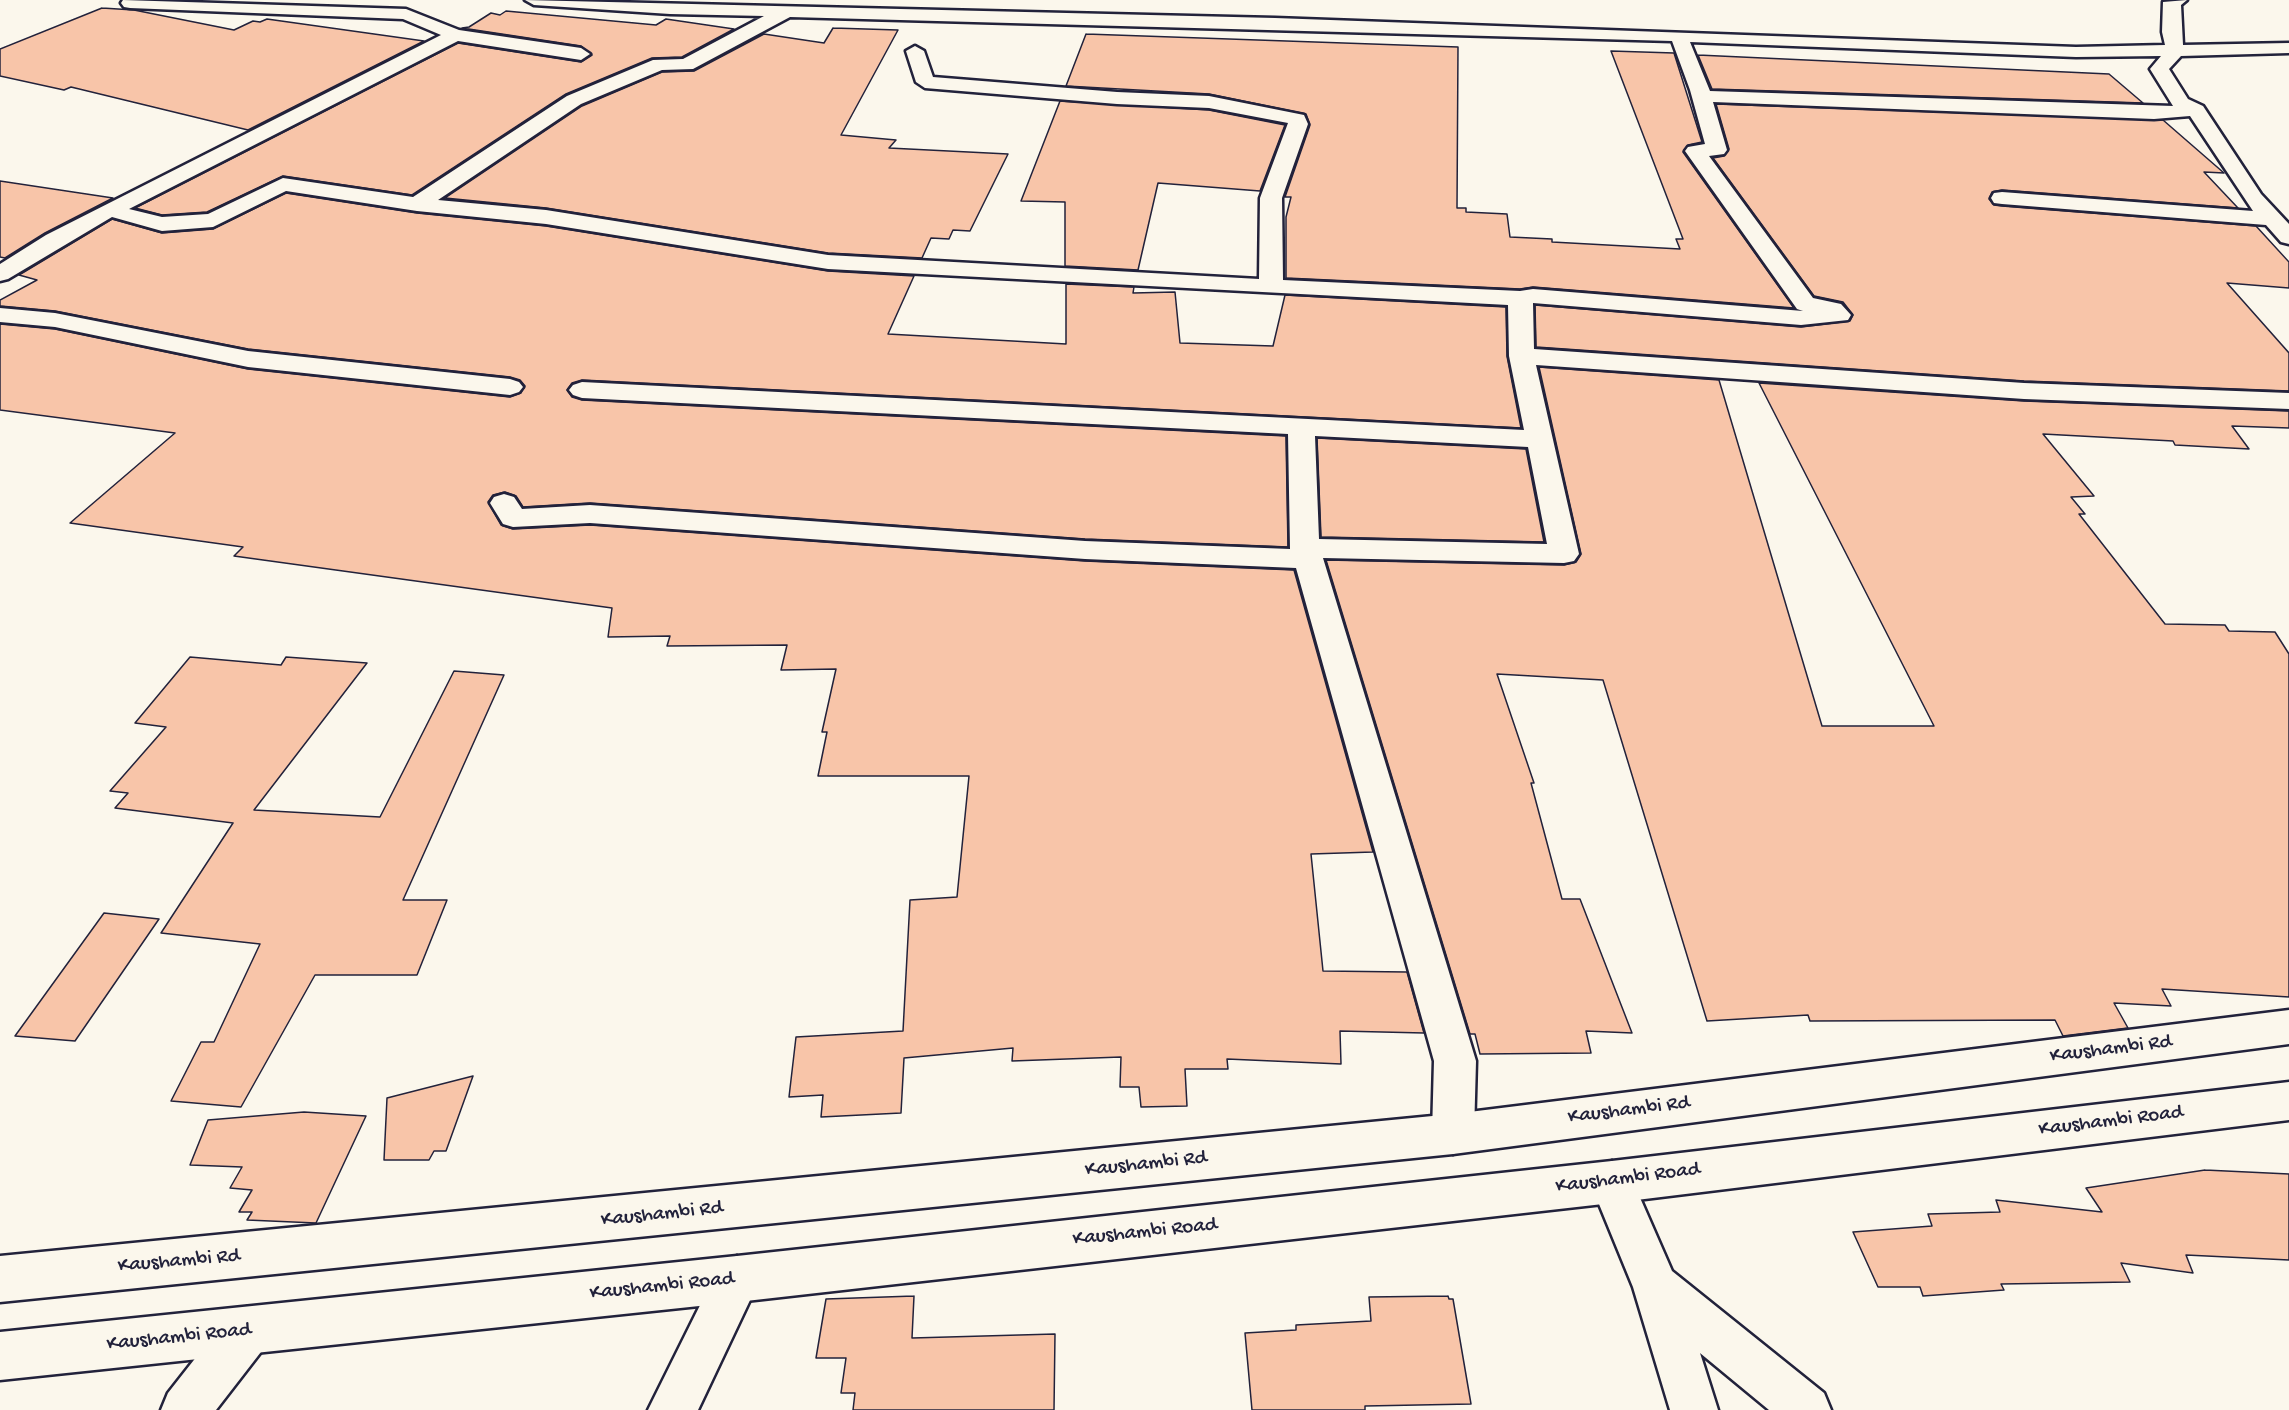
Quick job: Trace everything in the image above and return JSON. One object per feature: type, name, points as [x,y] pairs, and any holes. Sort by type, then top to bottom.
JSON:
[{"type":"street","points":[[534,0],[670,9],[1275,23],[2076,52],[2289,48]]},
{"type":"street","points":[[2175,51],[2171,32],[2172,2],[2178,0]]},
{"type":"street","points":[[129,3],[406,14],[455,35],[581,54]]},
{"type":"street","points":[[417,204],[574,100],[660,64],[686,65],[787,12]]},
{"type":"street","points":[[0,274],[54,240],[109,210],[455,35]]},
{"type":"street","points":[[109,210],[162,224],[213,220],[283,184],[417,204],[546,217],[828,262],[1271,287],[1520,298],[1533,296],[1801,318],[1839,315],[1832,309],[1805,304],[1695,151],[1717,150],[1679,36]]},
{"type":"street","points":[[915,51],[925,82],[1117,98],[1209,102],[1297,119],[1298,124],[1271,198],[1271,287]]},
{"type":"street","points":[[2175,51],[2159,69],[2181,103],[2196,110],[2253,198],[2289,237]]},
{"type":"street","points":[[1700,96],[2154,113],[2196,110]]},
{"type":"street","points":[[2002,198],[2272,219]]},
{"type":"street","points":[[1305,548],[1564,554],[1522,356],[1520,298]]},
{"type":"street","points":[[0,315],[55,320],[248,359],[510,387]]},
{"type":"street","points":[[0,330],[55,320]]},
{"type":"street","points":[[1522,356],[2024,391],[2289,401]]},
{"type":"street","points":[[582,390],[1539,439]]},
{"type":"street","points":[[504,503],[513,518],[590,514],[1085,550],[1304,559],[1302,428]]},
{"type":"street","points":[[1305,548],[1455,1061],[1453,1134]]},
{"type":"street","name":"Kaushambi Rd","points":[[0,1279],[459,1236],[1453,1134],[2289,1027]]},
{"type":"street","name":"Kaushambi Road","points":[[0,1356],[737,1279],[1612,1182],[2289,1101]]},
{"type":"street","points":[[1612,1182],[1656,1287],[1694,1410]]},
{"type":"street","points":[[672,1410],[737,1279]]},
{"type":"street","points":[[1656,1287],[1807,1410]]},
{"type":"street","points":[[185,1410],[247,1331]]},
{"type":"building","points":[[102,8],[134,10],[234,30],[253,21],[260,22],[267,19],[424,41],[248,130],[71,87],[64,90],[0,76],[0,49]]},
{"type":"building","points":[[506,11],[656,25],[666,19],[734,29],[682,57],[652,58],[566,94],[412,195],[283,176],[207,212],[162,215],[135,208],[458,43],[581,62],[592,55],[581,46],[462,28],[469,27],[491,13],[500,15]]},
{"type":"building","points":[[833,28],[898,30],[841,135],[896,140],[889,148],[1008,154],[970,231],[953,230],[949,239],[931,238],[922,258],[828,253],[546,208],[445,198],[582,106],[662,72],[694,71],[764,34],[824,43]]},
{"type":"building","points":[[1086,34],[1458,47],[1457,208],[1466,208],[1466,212],[1507,214],[1510,237],[1552,239],[1552,242],[1680,249],[1676,239],[1683,239],[1611,51],[1674,53],[1702,142],[1688,145],[1683,152],[1794,308],[1533,287],[1520,289],[1286,278],[1286,217],[1291,197],[1285,197],[1310,125],[1306,114],[1209,94],[1066,86]]},
{"type":"building","points":[[1698,55],[2109,74],[2143,103],[1712,89]]},
{"type":"building","points":[[1060,101],[1209,110],[1285,125],[1260,191],[1158,183],[1138,270],[1065,266],[1065,202],[1021,201]]},
{"type":"building","points":[[1716,104],[2163,120],[2224,173],[2204,172],[2238,208],[2002,190],[1992,192],[1989,199],[1994,205],[2002,206],[2256,226],[2289,262],[2289,288],[2227,283],[2289,353],[2289,391],[2024,381],[1536,347],[1535,305],[1801,327],[1850,321],[1853,315],[1843,302],[1814,296],[1713,158],[1724,156],[1729,149]]},
{"type":"building","points":[[0,181],[113,198],[45,233],[5,258],[0,257]]},
{"type":"building","points":[[286,193],[417,213],[546,226],[828,271],[914,276],[888,334],[1066,344],[1066,284],[1134,287],[1133,293],[1175,292],[1180,343],[1273,346],[1285,295],[1506,307],[1507,356],[1521,428],[582,380],[572,383],[567,390],[572,397],[582,400],[1286,436],[1288,547],[1085,539],[590,503],[523,507],[516,496],[505,492],[493,495],[488,502],[501,525],[513,529],[590,525],[1085,561],[1294,570],[1373,852],[1311,854],[1323,971],[1407,972],[1424,1033],[1340,1031],[1341,1064],[1227,1059],[1228,1069],[1185,1069],[1187,1106],[1141,1107],[1139,1087],[1120,1087],[1121,1057],[1012,1061],[1013,1048],[904,1058],[901,1113],[821,1117],[823,1095],[789,1097],[796,1037],[903,1031],[910,900],[957,897],[969,776],[818,776],[827,732],[822,732],[836,669],[781,670],[787,645],[667,646],[670,636],[608,637],[612,608],[234,556],[243,547],[70,523],[175,433],[0,410],[0,324],[55,329],[248,369],[510,397],[521,393],[525,386],[520,380],[510,377],[248,349],[55,311],[0,306],[0,300],[37,280],[19,275],[112,219],[162,233],[213,229]]},
{"type":"building","points":[[1539,367],[1719,380],[1822,726],[1934,726],[1759,383],[2024,401],[2289,411],[2289,428],[2232,426],[2249,449],[2175,445],[2173,441],[2043,434],[2094,496],[2071,497],[2085,514],[2079,514],[2165,624],[2225,625],[2229,631],[2275,632],[2289,654],[2289,997],[2162,989],[2171,1006],[2114,1003],[2128,1028],[2063,1036],[2055,1020],[1810,1021],[1808,1015],[1707,1021],[1603,680],[1497,674],[1534,783],[1531,783],[1562,899],[1580,899],[1632,1033],[1586,1031],[1591,1053],[1480,1054],[1475,1034],[1470,1034],[1326,560],[1564,565],[1576,562],[1581,554]]},
{"type":"building","points":[[1317,438],[1526,449],[1544,542],[1321,537]]},
{"type":"building","points":[[190,657],[281,665],[286,657],[367,663],[254,810],[380,817],[454,671],[504,675],[403,900],[447,900],[417,975],[315,975],[241,1107],[171,1101],[201,1042],[214,1042],[260,944],[161,933],[233,823],[115,808],[128,793],[110,791],[166,727],[135,723]]},
{"type":"building","points":[[104,913],[159,919],[75,1041],[15,1036]]},
{"type":"building","points":[[473,1076],[446,1151],[434,1151],[429,1160],[384,1160],[387,1098]]},
{"type":"building","points":[[304,1112],[366,1116],[316,1223],[247,1220],[252,1212],[239,1212],[252,1190],[230,1188],[242,1167],[190,1165],[208,1120]]},
{"type":"building","points":[[2205,1170],[2289,1174],[2289,1260],[2186,1255],[2193,1273],[2121,1263],[2130,1282],[2001,1284],[2004,1290],[1923,1296],[1920,1287],[1878,1287],[1853,1232],[1932,1226],[1928,1214],[2000,1212],[1996,1200],[2102,1212],[2086,1188]]},
{"type":"building","points":[[914,1296],[912,1338],[1055,1334],[1054,1410],[853,1410],[855,1393],[841,1393],[846,1358],[816,1358],[826,1299]]},
{"type":"building","points":[[1448,1296],[1449,1299],[1453,1299],[1471,1404],[1365,1406],[1365,1410],[1252,1410],[1245,1333],[1296,1330],[1296,1325],[1371,1321],[1369,1297]]}]
